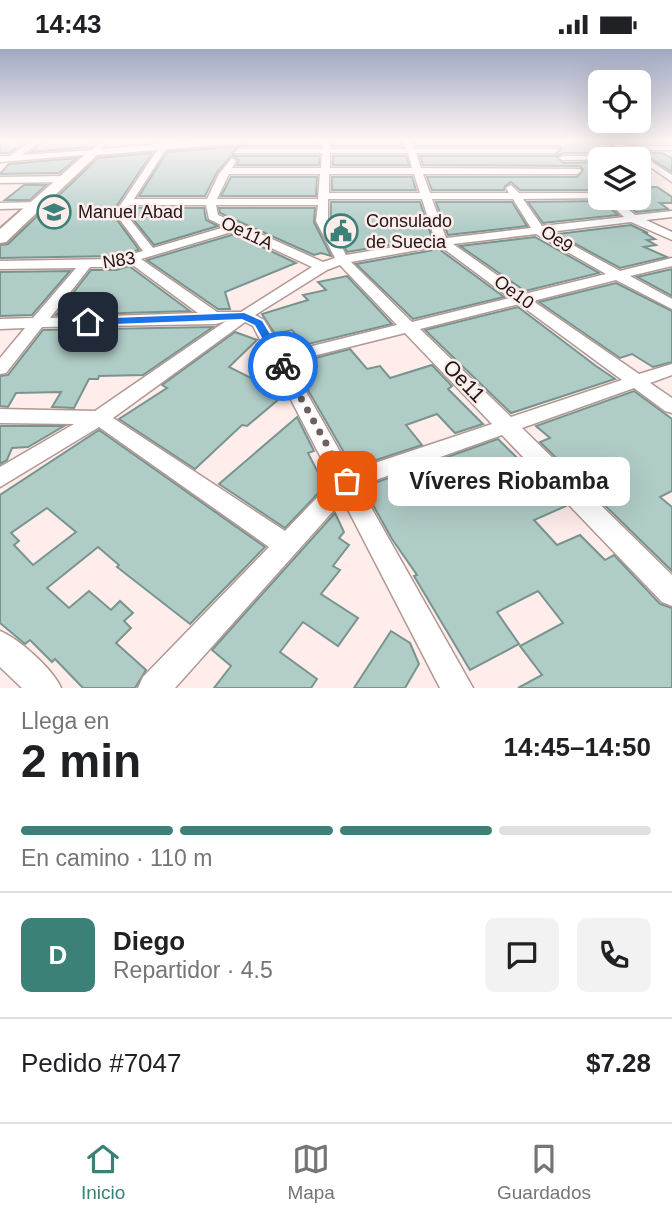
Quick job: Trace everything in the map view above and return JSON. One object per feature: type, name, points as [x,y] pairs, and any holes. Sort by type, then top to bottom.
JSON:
[{"type":"main road","points":[[0,238],[76,170]]},
{"type":"street","points":[[149,170],[120,213],[151,254]]},
{"type":"street","points":[[226,171],[496,171],[588,184]]},
{"type":"street","name":"Oe11A","points":[[226,171],[210,202],[209,210],[213,218],[322,267]]},
{"type":"street","name":"Oe11","points":[[326,171],[322,221],[342,260],[672,593]]},
{"type":"street","points":[[419,171],[442,242]]},
{"type":"street","name":"Oe9","points":[[496,171],[516,195],[540,232],[672,305]]},
{"type":"street","points":[[0,180],[66,179]]},
{"type":"street","points":[[126,202],[516,195],[588,184]]},
{"type":"street","points":[[0,206],[37,205]]},
{"type":"street","points":[[622,210],[633,219],[672,236]]},
{"type":"street","points":[[0,478],[99,418],[244,316],[322,267],[342,260],[442,242],[672,214]]},
{"type":"street","name":"N83","points":[[0,265],[85,265],[134,260],[233,228]]},
{"type":"street","name":"Oe10","points":[[442,242],[672,407]]},
{"type":"street","points":[[134,260],[216,319]]},
{"type":"street","points":[[280,359],[672,262]]},
{"type":"street","points":[[0,369],[85,265]]},
{"type":"street","points":[[0,324],[244,316],[258,323],[347,481],[457,688]]},
{"type":"street","points":[[155,688],[347,481],[672,369]]},
{"type":"street","points":[[0,416],[99,418],[287,546]]},
{"type":"street","points":[[0,646],[45,688]]},
{"type":"building","points":[[4,170],[63,170],[59,173],[0,174]]},
{"type":"building","points":[[86,170],[141,170],[112,213],[139,250],[115,256],[0,258],[0,245],[8,244]]},
{"type":"building","points":[[156,170],[219,170],[205,196],[139,196]]},
{"type":"building","points":[[583,170],[588,170],[588,190],[520,190],[511,182],[504,190],[432,190],[427,177],[577,177]]},
{"type":"building","points":[[231,177],[317,177],[316,196],[221,196]]},
{"type":"building","points":[[332,177],[412,177],[416,190],[332,190]]},
{"type":"building","points":[[24,185],[46,185],[30,200],[5,200]]},
{"type":"building","points":[[651,187],[657,187],[672,197],[672,203],[660,203],[668,209],[636,212],[634,210],[651,210]]},
{"type":"building","points":[[588,201],[588,210],[613,210],[618,215],[543,223],[528,202]]},
{"type":"building","points":[[331,202],[420,202],[432,238],[347,252],[331,220]]},
{"type":"building","points":[[436,202],[512,202],[527,226],[448,235]]},
{"type":"building","points":[[131,208],[204,208],[206,220],[218,226],[154,245],[128,213]]},
{"type":"building","points":[[219,208],[315,208],[314,222],[331,256],[321,253],[314,255],[220,213]]},
{"type":"building","points":[[631,225],[655,239],[647,240],[656,245],[644,247],[667,257],[620,268],[557,234]]},
{"type":"building","points":[[235,234],[296,263],[225,292],[230,309],[218,309],[147,260]]},
{"type":"building","points":[[535,237],[599,273],[525,291],[460,246]]},
{"type":"building","points":[[439,249],[504,297],[413,319],[356,264]]},
{"type":"building","points":[[129,266],[190,311],[56,315],[91,270],[116,270]]},
{"type":"building","points":[[672,269],[672,296],[637,277]]},
{"type":"building","points":[[70,271],[32,315],[0,316],[0,272]]},
{"type":"building","points":[[347,276],[392,324],[304,345],[292,330],[275,334],[262,314],[308,300],[303,295],[326,290],[318,282]]},
{"type":"building","points":[[616,283],[672,311],[672,362],[653,367],[632,354],[620,358],[539,302]]},
{"type":"building","points":[[518,307],[615,379],[511,413],[425,330]]},
{"type":"building","points":[[213,327],[143,375],[99,376],[98,379],[89,379],[74,408],[52,407],[61,392],[16,393],[8,407],[0,406],[0,376],[8,375],[43,330]]},
{"type":"building","points":[[235,332],[257,340],[229,367],[267,386],[272,382],[282,387],[285,394],[247,426],[242,425],[195,469],[119,419],[167,388],[162,385]]},
{"type":"building","points":[[350,349],[367,369],[380,366],[390,378],[432,365],[452,386],[448,389],[483,424],[455,433],[437,414],[406,425],[422,445],[355,467],[293,364]]},
{"type":"building","points":[[634,391],[672,419],[672,491],[660,497],[672,507],[672,571],[540,442],[550,438],[536,426]]},
{"type":"building","points":[[297,417],[314,451],[308,453],[325,486],[285,528],[219,484]]},
{"type":"building","points":[[0,426],[64,426],[28,447],[12,448],[7,460],[0,464]]},
{"type":"building","points":[[99,430],[265,547],[190,624],[117,567],[119,565],[98,547],[47,588],[69,608],[89,591],[111,610],[120,601],[133,613],[124,621],[131,628],[116,643],[146,670],[135,688],[83,688],[55,659],[52,662],[30,640],[25,644],[0,623],[0,495]],"holes":[[[47,508],[76,532],[33,565],[14,545],[19,541],[11,533]]]},
{"type":"building","points":[[498,439],[566,506],[534,520],[557,545],[580,535],[605,560],[614,555],[660,604],[672,608],[672,688],[518,688],[542,675],[520,646],[563,623],[538,591],[497,612],[519,644],[470,670],[414,576],[417,575],[392,539],[363,487]]},
{"type":"building","points":[[335,513],[344,532],[339,538],[349,545],[333,566],[340,570],[321,594],[358,618],[338,646],[303,622],[280,652],[317,679],[311,688],[214,688],[231,666],[212,650]]},
{"type":"building","points":[[391,631],[410,643],[419,664],[405,688],[354,688]]},
{"type":"way so far","points":[[283,366],[347,481]]},
{"type":"place","name":"Manuel Abad","points":[[54,212]]},
{"type":"place","name":"Consulado de Suecia","points":[[341,231]]},
{"type":"place","name":"Víveres Riobamba","points":[[347,481]]},
{"type":"route","points":[[88,322],[244,316],[258,323],[283,366]]}]
